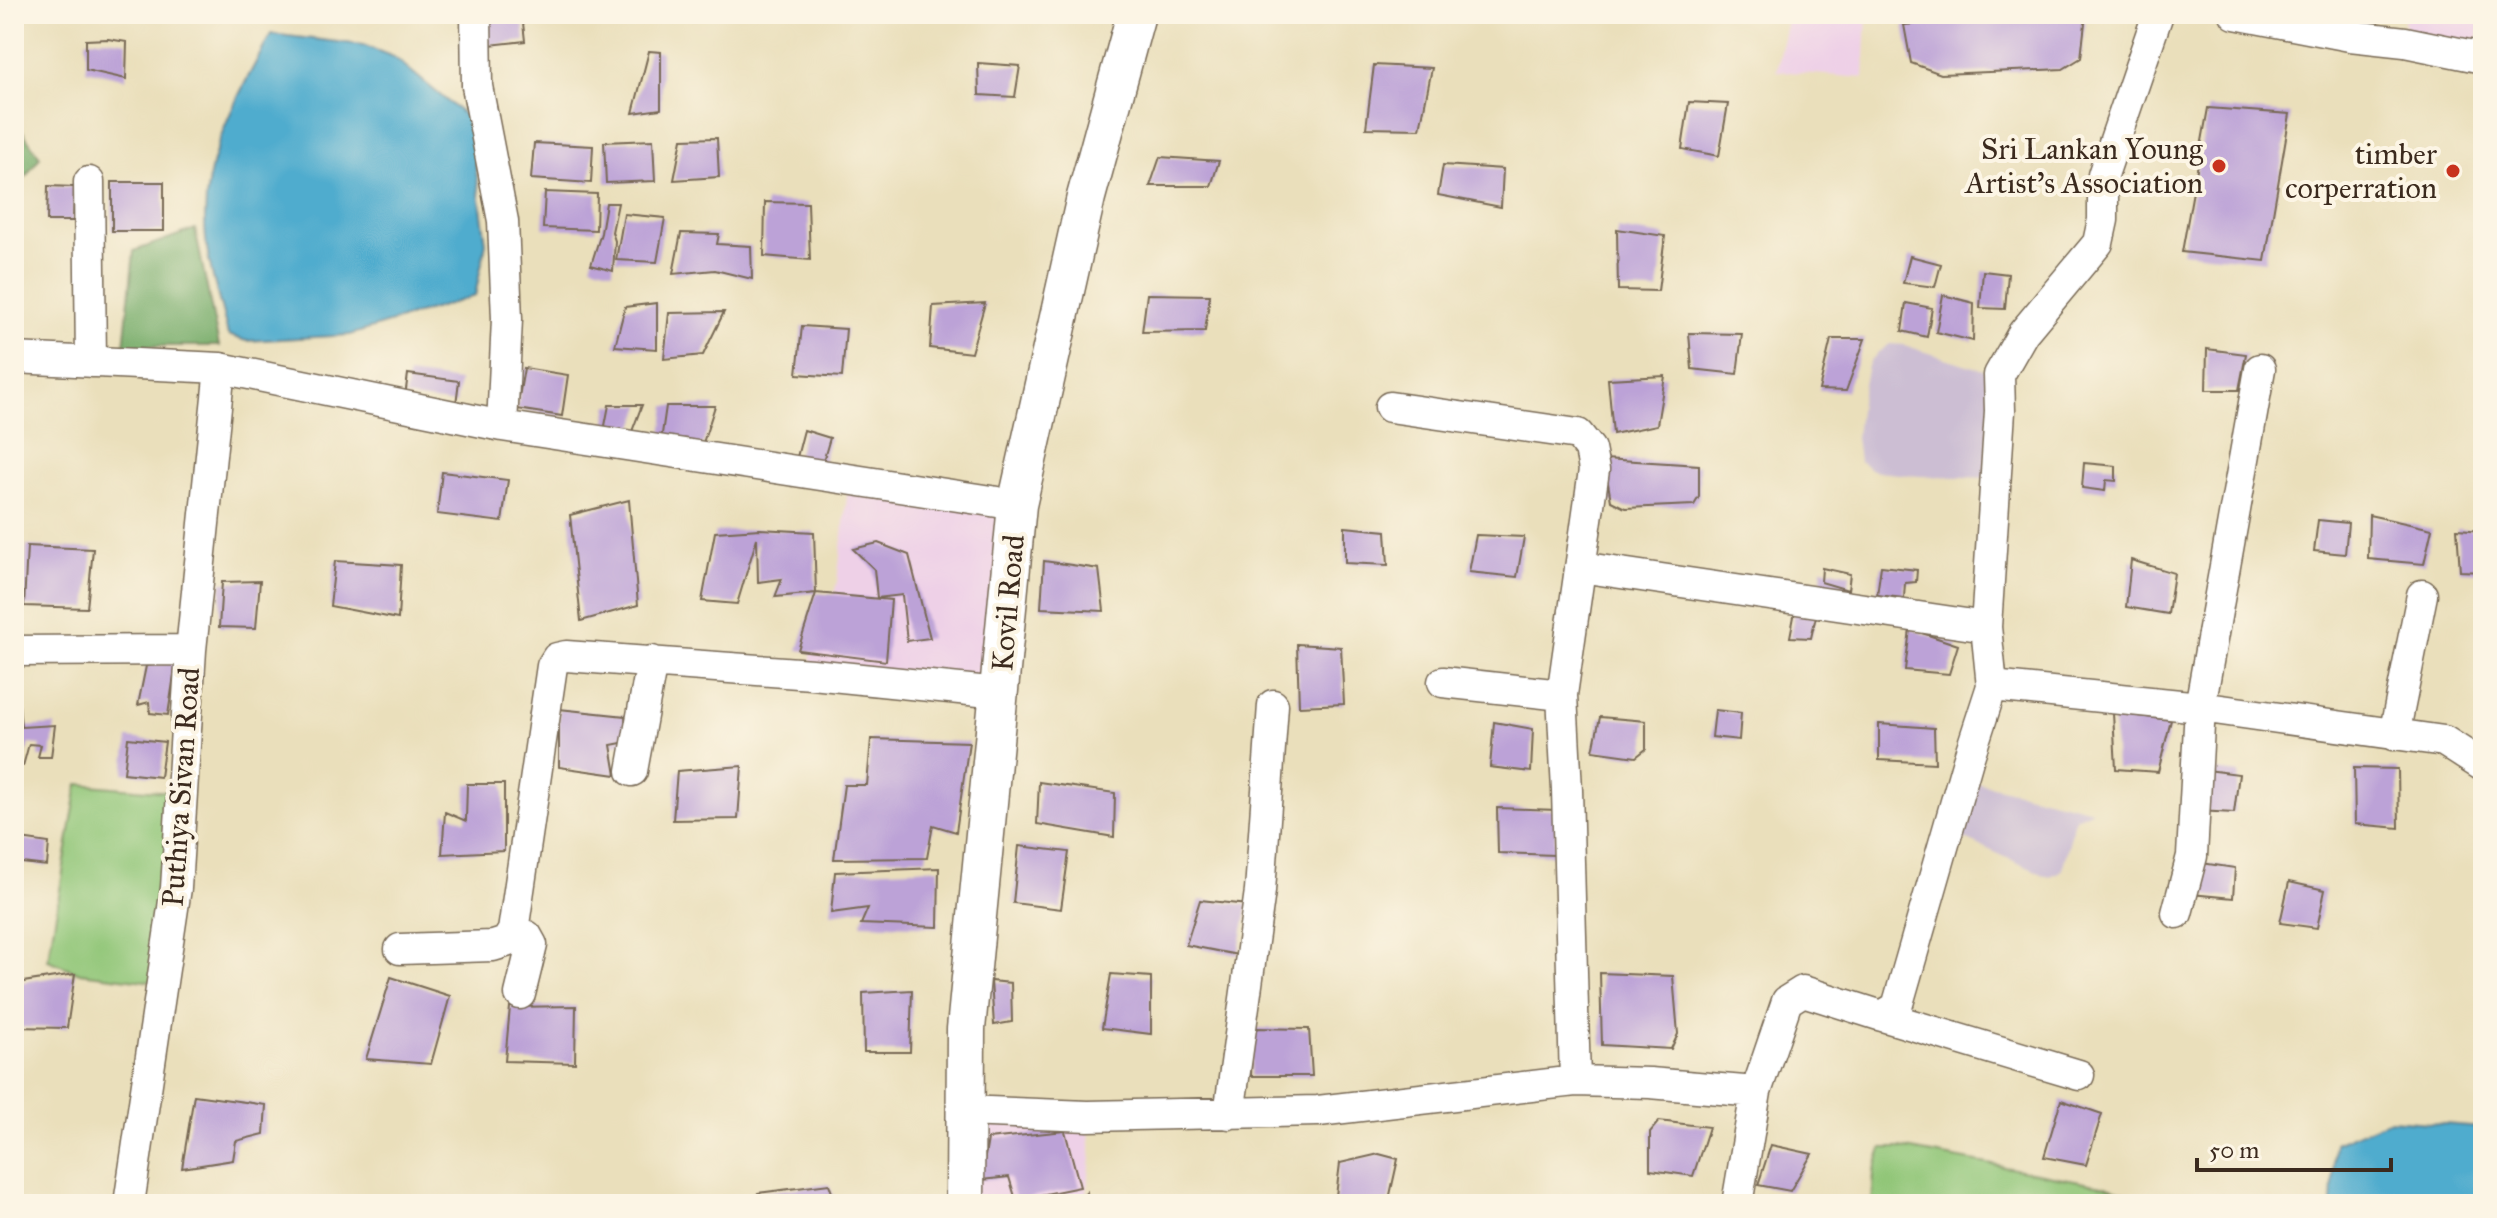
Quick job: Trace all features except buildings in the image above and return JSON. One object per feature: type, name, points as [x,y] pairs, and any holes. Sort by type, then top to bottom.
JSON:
[{"type":"street","points":[[476,14],[477,86],[503,221],[507,319],[502,426]]},
{"type":"street","name":"Kovil Road","points":[[965,1204],[966,1029],[1017,505],[1086,197],[1136,14]]},
{"type":"street","points":[[1882,1016],[1897,1007],[1992,686],[1986,627],[2000,411],[1999,375],[2023,333],[2098,243],[2103,220],[2103,175],[2158,14]]},
{"type":"street","points":[[2235,14],[2336,33],[2404,28],[2483,58]]},
{"type":"street","points":[[89,182],[91,362]]},
{"type":"street","points":[[14,358],[220,368],[502,426],[1017,505]]},
{"type":"street","name":"Puthiya Sivan Road","points":[[129,1204],[176,888],[191,650],[220,368]]},
{"type":"street","points":[[2177,913],[2192,856],[2200,707],[2260,369]]},
{"type":"street","points":[[1390,407],[1578,434],[1590,449],[1594,470],[1562,695],[1575,1081]]},
{"type":"street","points":[[1580,567],[1986,627]]},
{"type":"street","points":[[2394,735],[2422,595]]},
{"type":"street","points":[[14,651],[191,650]]},
{"type":"street","points":[[400,949],[493,946],[506,942],[513,931],[552,666],[557,658],[652,661],[999,693]]},
{"type":"street","points":[[632,771],[652,661]]},
{"type":"street","points":[[1443,682],[1562,695]]},
{"type":"street","points":[[1992,686],[2200,707],[2444,741],[2483,766]]},
{"type":"street","points":[[1229,1114],[1260,891],[1273,705]]},
{"type":"street","points":[[513,931],[527,936],[532,945],[520,994]]},
{"type":"street","points":[[1737,1204],[1756,1092],[1787,1001],[1803,991],[2079,1075]]},
{"type":"street","points":[[964,1111],[1088,1116],[1318,1111],[1575,1081],[1650,1083],[1756,1092]]},
{"type":"shaded area","points":[[1788,14],[1867,14],[1864,78],[1777,71]]},
{"type":"shaded area","points":[[2404,14],[2483,14],[2474,57],[2405,42]]},
{"type":"shaded area","points":[[1890,344],[1904,345],[1999,375],[1996,478],[1888,473],[1872,470],[1859,461],[1856,437],[1868,366],[1877,353]]},
{"type":"shaded area","points":[[849,480],[1017,505],[999,693],[811,664],[811,647],[837,582]]},
{"type":"shaded area","points":[[1963,779],[2092,810],[2075,819],[2062,870],[2049,877],[1968,840],[1943,843]]},
{"type":"shaded area","points":[[964,1111],[1088,1116],[1091,1158],[1087,1192],[1078,1201],[1067,1204],[965,1204]]},
{"type":"green space","points":[[14,119],[40,157],[21,183],[14,180]]},
{"type":"green space","points":[[195,229],[219,346],[124,346],[134,251]]},
{"type":"green space","points":[[78,784],[181,793],[161,983],[80,973],[48,960]]},
{"type":"green space","points":[[1882,1148],[1900,1148],[2102,1185],[2162,1204],[1872,1204],[1874,1173]]},
{"type":"water","points":[[271,34],[363,45],[394,57],[469,119],[486,243],[475,296],[350,335],[246,341],[228,335],[206,240],[208,184],[222,132]]},
{"type":"water","points":[[2390,1120],[2483,1127],[2483,1204],[2332,1204],[2335,1143]]},
{"type":"place","name":"Sri Lankan Young Artist's Association","points":[[2219,166]]},
{"type":"place","name":"timber corperration","points":[[2453,171]]}]
